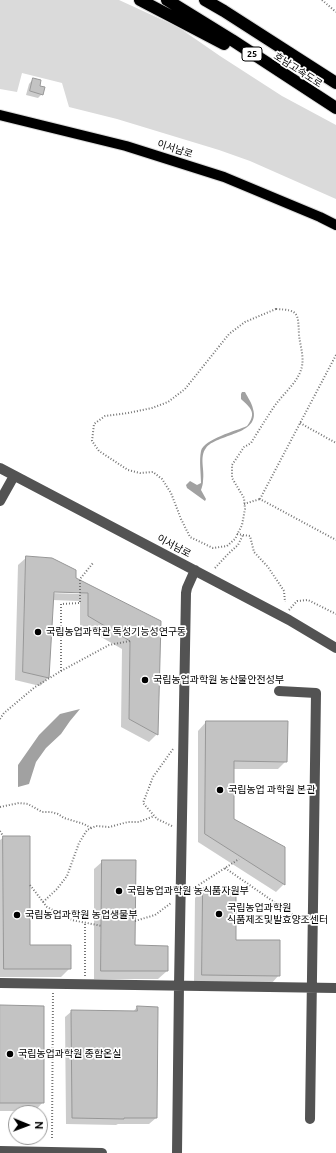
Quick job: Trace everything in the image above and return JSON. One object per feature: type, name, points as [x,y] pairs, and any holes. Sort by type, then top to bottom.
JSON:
[{"type":"highway","points":[[140,0],[227,46],[232,40]]},
{"type":"highway","name":"호남고속도로","points":[[167,0],[232,40],[336,108]]},
{"type":"highway","name":"호남고속도로","points":[[205,0],[336,83]]},
{"type":"main road","name":"이서남로","points":[[0,114],[126,146],[224,177],[336,225]]},
{"type":"lane","name":"이서남로","points":[[0,468],[283,616],[336,648]]},
{"type":"lane","points":[[0,501],[14,476]]},
{"type":"lane","points":[[177,1153],[186,593],[195,570]]},
{"type":"lane","points":[[279,691],[316,693],[310,1119]]},
{"type":"lane","points":[[0,983],[336,988]]},
{"type":"lane","points":[[0,1151],[102,1153]]},
{"type":"path","points":[[322,0],[336,12]]},
{"type":"path","points":[[276,309],[289,309],[295,313],[299,321],[302,365],[297,378],[277,404],[251,443],[244,447],[232,465],[232,478],[244,498],[242,525],[237,534],[235,539],[227,546],[213,548],[190,537],[171,493],[162,479],[153,472],[140,473],[128,470],[99,451],[92,441],[94,424],[105,416],[152,408],[168,402],[185,389],[229,334],[245,322],[276,309]]},
{"type":"path","points":[[244,504],[260,499],[336,355]]},
{"type":"path","points":[[300,423],[336,443]]},
{"type":"path","points":[[260,499],[336,540]]},
{"type":"path","points":[[237,534],[250,536],[254,552],[268,567],[284,591],[284,602]]},
{"type":"path","points":[[216,568],[238,545],[242,535]]},
{"type":"path","points":[[61,671],[61,604],[80,603],[80,579],[93,563]]},
{"type":"path","points":[[283,616],[297,601],[308,600],[336,614]]},
{"type":"path","points":[[0,719],[4,713],[35,687],[61,671],[109,645],[130,641]]},
{"type":"path","points":[[182,830],[157,820],[143,803],[153,777],[184,733]]},
{"type":"path","points":[[0,807],[19,803],[28,804],[42,812],[58,814],[64,818],[84,824],[91,828]]},
{"type":"path","points":[[43,902],[57,889],[67,876],[79,843],[87,830],[96,826],[110,827],[128,822],[139,822],[154,816]]},
{"type":"path","points":[[0,831],[3,836]]},
{"type":"path","points":[[135,921],[155,915],[181,896],[239,859]]},
{"type":"path","points":[[225,868],[313,928]]},
{"type":"path","points":[[30,885],[47,907],[72,920],[102,926]]},
{"type":"path","points":[[85,923],[85,984]]},
{"type":"path","points":[[52,1138],[53,983]]},
{"type":"shaded area","points":[[0,0],[119,0],[178,27],[282,96],[336,125],[336,199],[250,161],[219,150],[117,119],[69,107],[62,83],[22,73],[17,92],[0,89]]},
{"type":"shaded area","points":[[242,392],[245,392],[251,403],[254,418],[250,424],[244,429],[211,443],[206,448],[203,455],[203,484],[201,490],[206,499],[205,501],[187,488],[186,485],[190,481],[197,485],[201,483],[200,459],[203,447],[214,439],[247,426],[252,418],[252,411],[241,399]]},
{"type":"shaded area","points":[[80,709],[61,734],[46,748],[36,762],[29,784],[18,787],[18,765],[39,735],[60,714]]},
{"type":"building","points":[[33,78],[41,80],[40,86],[45,87],[43,95],[30,91]]},
{"type":"building","points":[[26,556],[52,558],[76,570],[76,578],[161,621],[158,735],[129,719],[130,641],[88,616],[88,593],[54,592],[49,678],[23,672]]},
{"type":"building","name":"국립농업 과학원 본관","points":[[206,721],[288,721],[287,762],[234,761],[234,819],[285,847],[285,885],[205,834]]},
{"type":"building","name":"국립농업과학원 농업생물부","points":[[3,836],[30,836],[30,945],[71,945],[71,969],[4,969]]},
{"type":"building","name":"국립농업과학원 농식품자원부","points":[[102,860],[136,860],[135,945],[168,946],[168,971],[101,971]]},
{"type":"building","name":"국립농업과학원 식품제조및발효양조센터","points":[[203,888],[236,889],[236,940],[280,940],[280,976],[202,975]]},
{"type":"building","points":[[0,1005],[44,1006],[44,1103],[0,1103]]},
{"type":"building","points":[[137,1006],[158,1007],[157,1118],[72,1118],[71,1010],[137,1011]]},
{"type":"place","name":"국립농업과학관 독성기능성연구동","points":[[38,632]]},
{"type":"place","name":"국립농업과학원 농산물안전성부","points":[[145,680]]},
{"type":"place","name":"국립농업 과학원 본관","points":[[220,790]]},
{"type":"place","name":"국립농업과학원 농식품자원부","points":[[119,891]]},
{"type":"place","name":"국립농업과학원 식품제조및발효양조센터","points":[[219,914]]},
{"type":"place","name":"국립농업과학원 농업생물부","points":[[17,915]]},
{"type":"place","name":"국립농업과학원 종합온실","points":[[10,1054]]}]
